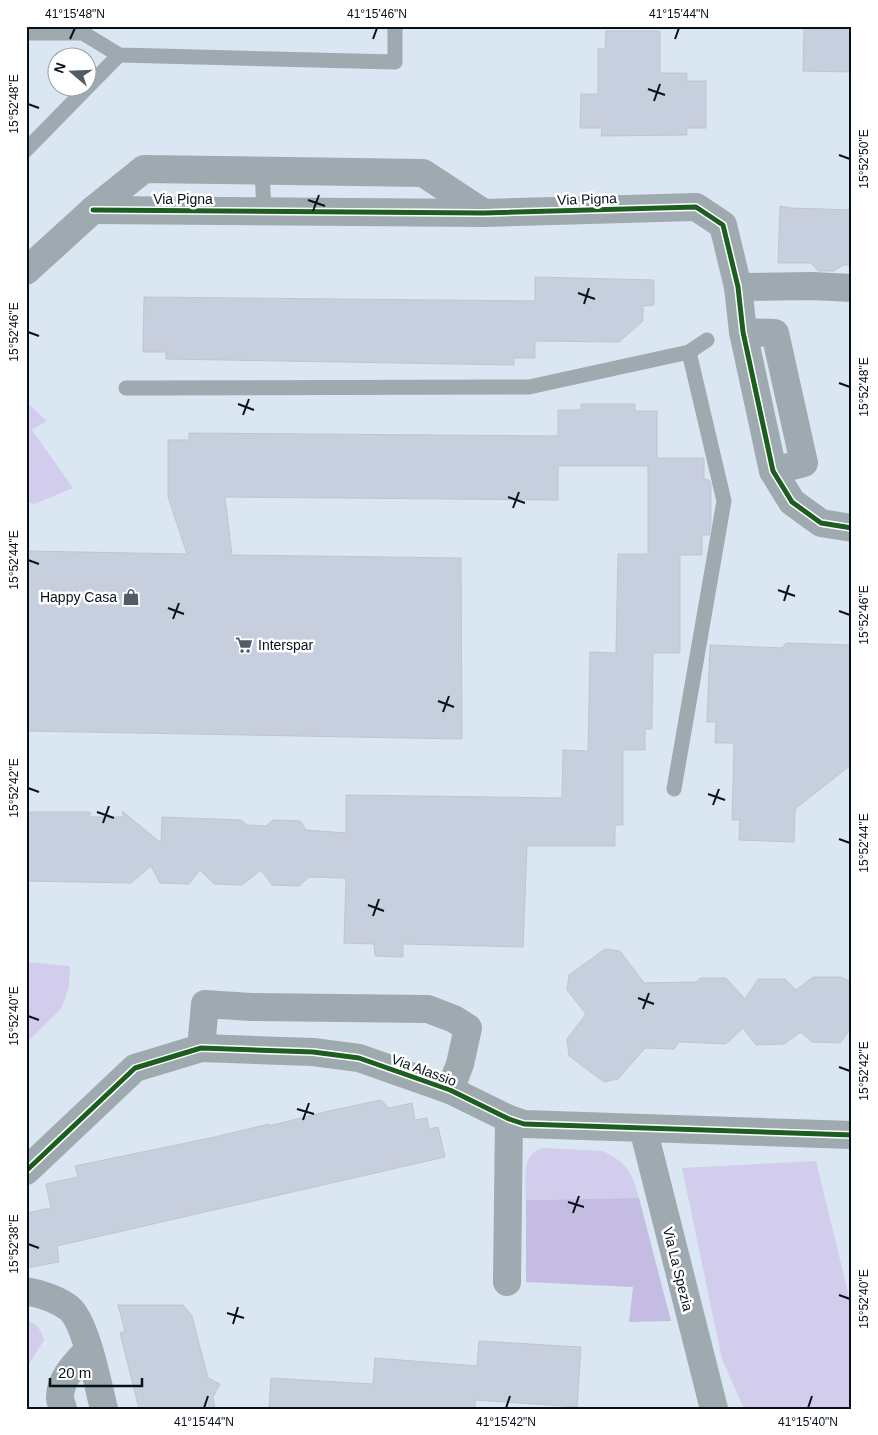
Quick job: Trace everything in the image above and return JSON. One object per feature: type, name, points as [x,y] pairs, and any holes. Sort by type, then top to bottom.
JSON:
[{"type":"street","name":"Via Pigna","points":[[26,271],[93,210],[144,169],[424,173],[484,213]]},
{"type":"street","name":"Via Pigna","points":[[93,210],[484,213],[696,207],[723,225],[738,287],[743,332],[775,333],[804,463],[773,471],[792,502],[821,523],[852,528]]},
{"type":"street","points":[[738,287],[812,286],[852,288]]},
{"type":"street","name":"Via Alassio","points":[[201,1048],[205,1004],[251,1007],[428,1009],[454,1019],[468,1028],[460,1064],[450,1090]]},
{"type":"street","name":"Via Alassio","points":[[26,1171],[135,1068],[201,1048],[313,1052],[359,1058],[450,1090],[509,1119],[524,1124],[852,1134]]},
{"type":"street","points":[[507,1282],[509,1119]]},
{"type":"street","name":"Via La Spezia","points":[[643,1128],[714,1409]]},
{"type":"street","points":[[26,1291],[60,1302],[71,1309],[79,1322],[104,1409]]},
{"type":"street","points":[[63,1409],[60,1397],[63,1385],[72,1367],[88,1350]]},
{"type":"lane","points":[[26,33],[83,33],[119,56],[395,62],[395,26]]},
{"type":"lane","points":[[26,150],[119,56]]},
{"type":"lane","points":[[262,170],[264,211]]},
{"type":"lane","points":[[126,388],[529,387],[689,352],[707,340]]},
{"type":"lane","points":[[674,789],[724,501],[689,352]]},
{"type":"shaded area","points":[[26,402],[47,421],[32,430],[73,488],[34,504],[26,501]]},
{"type":"shaded area","points":[[26,962],[70,966],[69,987],[61,1009],[26,1043]]},
{"type":"shaded area","points":[[543,1148],[603,1151],[618,1160],[627,1169],[634,1181],[639,1198],[526,1200],[525,1177],[528,1162],[536,1151]]},
{"type":"shaded area","points":[[816,1161],[852,1309],[852,1409],[744,1409],[722,1359],[682,1168]]},
{"type":"shaded area","points":[[639,1198],[671,1321],[629,1322],[633,1287],[526,1282],[526,1200]]},
{"type":"shaded area","points":[[26,1320],[38,1327],[44,1340],[26,1369]]},
{"type":"building","points":[[804,26],[852,26],[852,72],[803,71]]},
{"type":"building","points":[[606,31],[660,31],[660,73],[687,73],[687,81],[706,81],[706,128],[687,128],[687,135],[601,136],[602,128],[580,128],[581,94],[598,94],[598,49],[605,49]]},
{"type":"building","points":[[780,206],[852,210],[852,265],[843,265],[834,271],[818,271],[811,263],[778,263]]},
{"type":"building","points":[[535,277],[654,280],[654,305],[643,306],[643,321],[619,342],[535,341],[535,358],[514,358],[514,365],[166,359],[166,352],[143,352],[144,297],[535,301]]},
{"type":"building","points":[[581,404],[635,404],[635,411],[657,411],[657,458],[704,458],[704,479],[709,480],[711,485],[711,523],[709,535],[702,535],[702,555],[680,555],[680,653],[653,653],[652,729],[645,729],[645,750],[623,750],[623,825],[615,825],[615,846],[527,846],[523,947],[403,944],[403,957],[375,956],[374,944],[344,943],[346,878],[309,877],[299,886],[272,885],[261,870],[242,885],[214,884],[200,870],[189,884],[160,883],[151,866],[131,883],[26,881],[26,812],[90,812],[90,817],[124,817],[122,811],[161,843],[162,817],[241,820],[247,825],[266,826],[273,820],[300,821],[306,830],[346,833],[346,795],[562,798],[563,750],[588,751],[590,652],[616,653],[618,554],[648,554],[648,466],[558,466],[558,500],[225,497],[232,555],[461,558],[462,739],[26,731],[26,551],[187,554],[168,497],[168,440],[189,440],[189,433],[558,436],[558,410],[581,410]]},
{"type":"building","points":[[786,643],[852,645],[852,764],[795,809],[794,842],[739,840],[740,820],[732,820],[734,743],[715,743],[716,722],[707,722],[710,645],[782,648]]},
{"type":"building","points":[[605,949],[620,951],[644,983],[696,982],[700,978],[726,978],[745,999],[758,979],[785,979],[796,990],[813,977],[841,977],[852,982],[852,1027],[840,1043],[812,1042],[801,1032],[784,1044],[756,1045],[743,1028],[726,1044],[679,1042],[674,1049],[645,1048],[618,1079],[604,1082],[569,1056],[567,1039],[586,1014],[567,990],[569,975]]},
{"type":"building","points":[[381,1100],[389,1108],[412,1103],[415,1120],[427,1118],[429,1129],[438,1127],[445,1157],[57,1246],[59,1262],[26,1268],[26,1213],[51,1208],[46,1184],[78,1177],[75,1166],[269,1124],[269,1126]]},
{"type":"building","points":[[118,1305],[183,1305],[192,1316],[208,1378],[220,1384],[213,1397],[215,1409],[139,1409],[120,1333],[125,1331]]},
{"type":"building","points":[[479,1341],[581,1347],[577,1407],[475,1400],[475,1409],[269,1409],[271,1378],[373,1384],[375,1358],[477,1366]]},
{"type":"cycle path","points":[[93,210],[484,213],[696,207],[723,225],[738,287],[743,332],[773,471],[792,502],[821,523],[852,528]]},
{"type":"cycle path","points":[[26,1171],[135,1068],[201,1048],[313,1052],[359,1058],[450,1090],[509,1119],[524,1124],[852,1135]]},
{"type":"place","name":"Happy Casa","points":[[131,597]]},
{"type":"place","name":"Interspar","points":[[244,645]]}]
